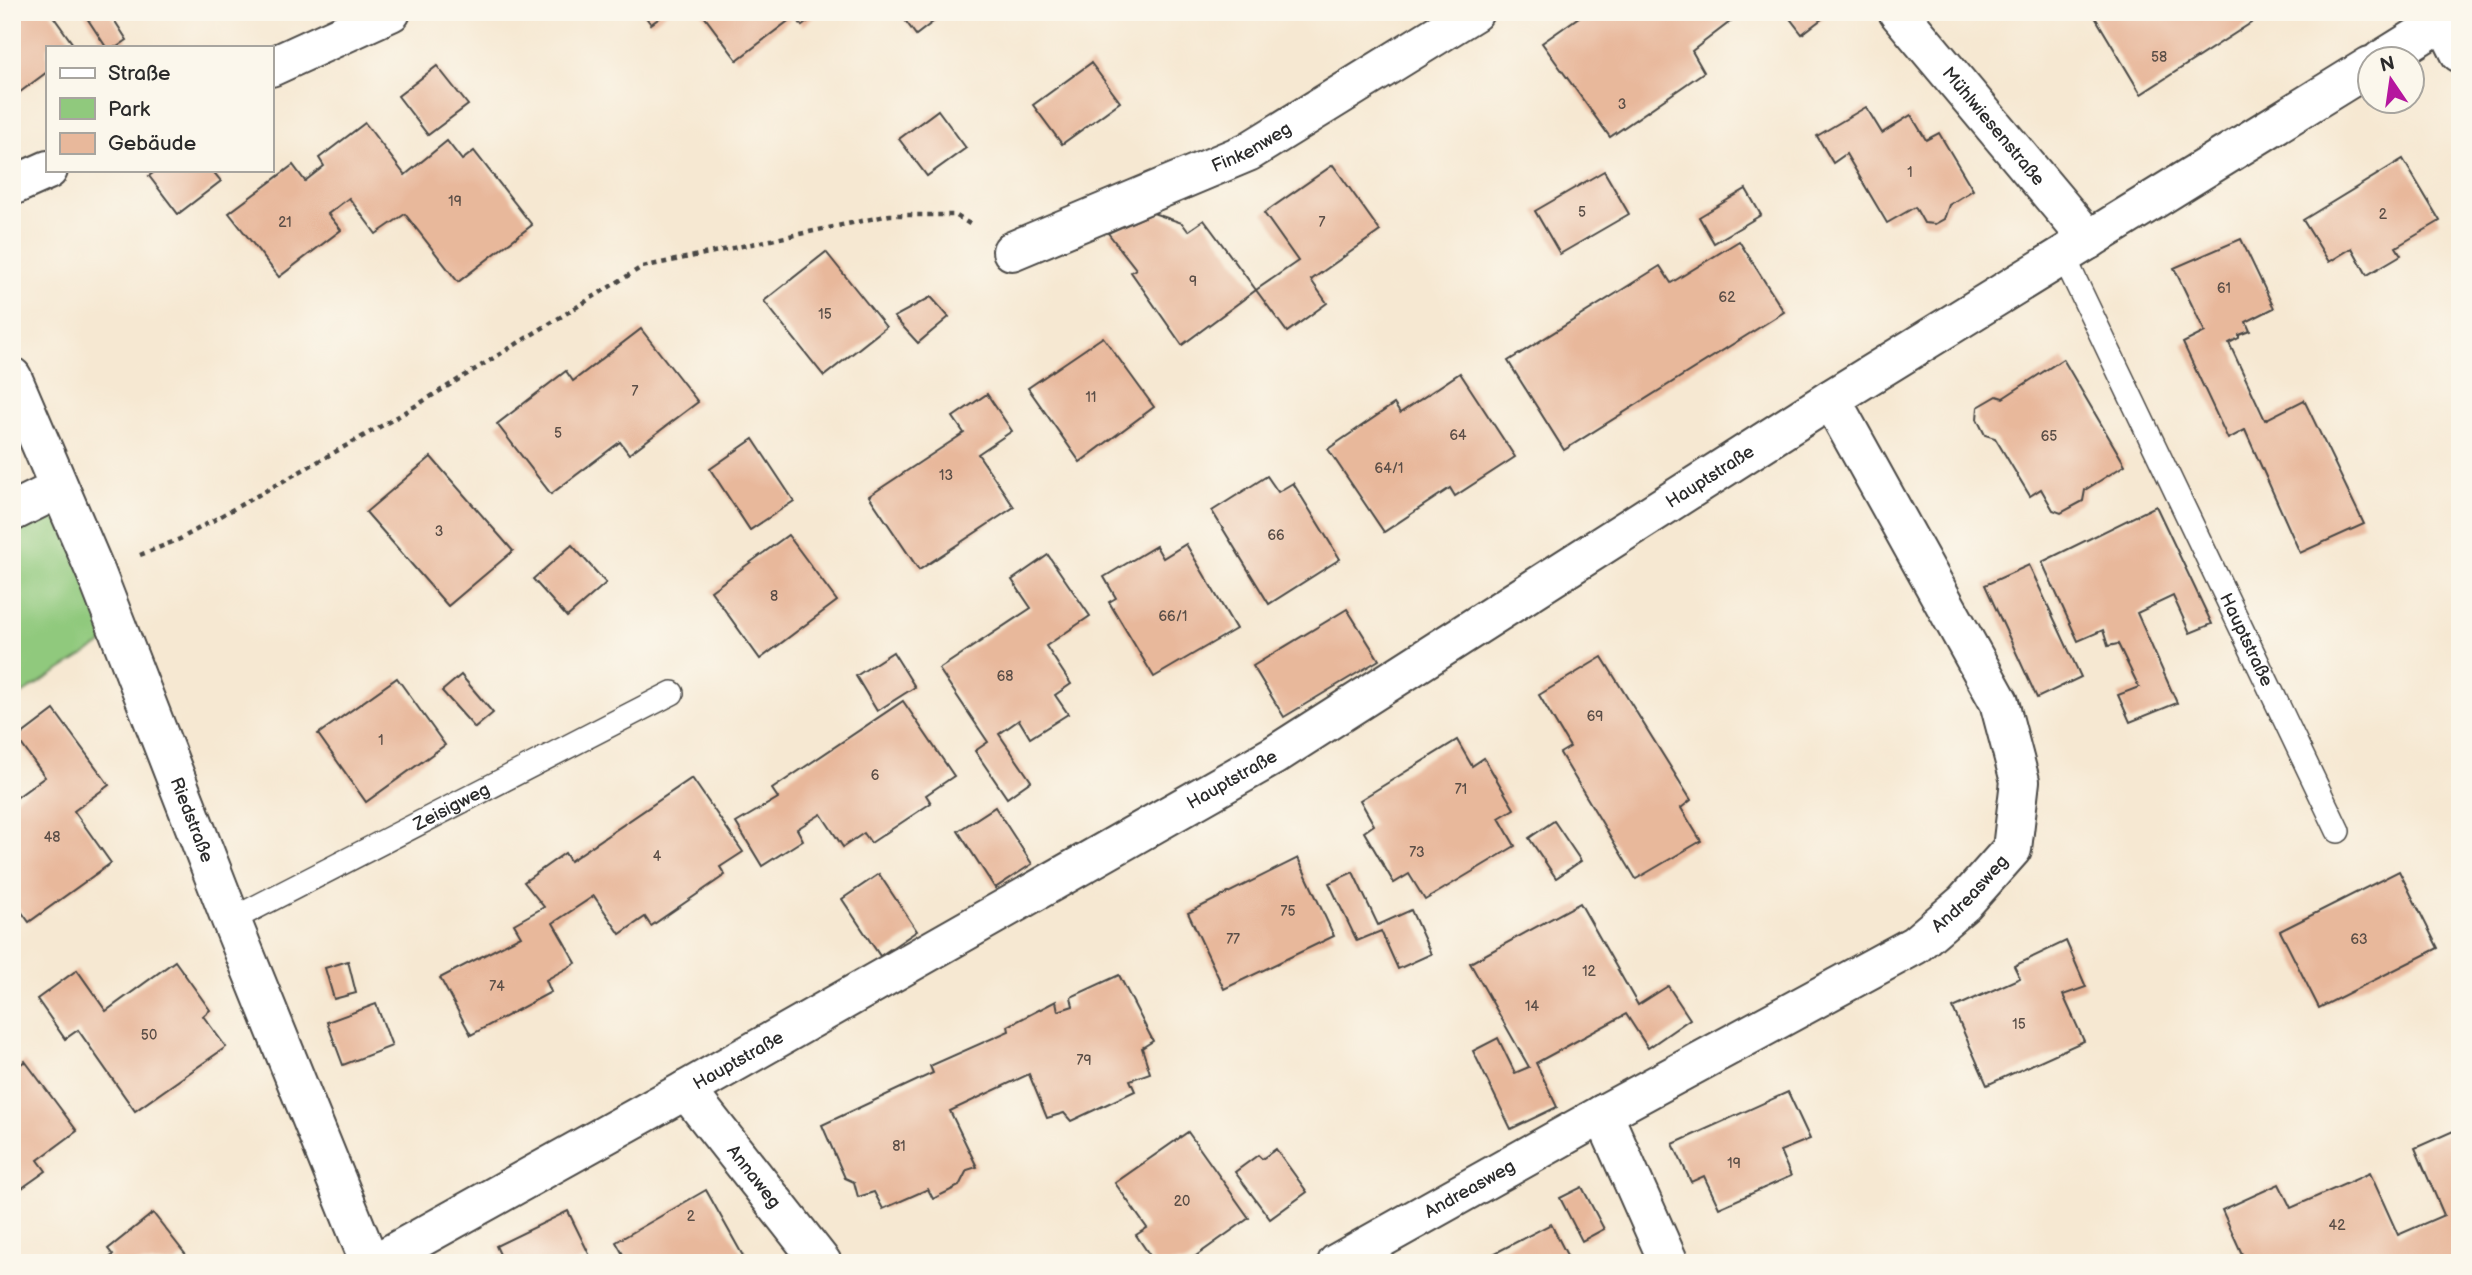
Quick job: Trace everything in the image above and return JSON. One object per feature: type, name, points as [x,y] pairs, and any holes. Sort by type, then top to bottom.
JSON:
[{"type":"street","points":[[273,66],[391,12]]},
{"type":"street","name":"Finkenweg","points":[[1012,251],[1248,152],[1474,12]]},
{"type":"street","name":"Mühlwiesenstraße","points":[[1898,12],[2076,249]]},
{"type":"street","points":[[2414,46],[2454,29]]},
{"type":"street","name":"Hauptstraße","points":[[372,1263],[686,1090],[1273,756],[1831,399],[2356,75]]},
{"type":"street","points":[[12,186],[46,171]]},
{"type":"street","name":"Riedstraße","points":[[12,377],[96,573],[231,920],[372,1263]]},
{"type":"street","name":"Andreasweg","points":[[1337,1263],[1603,1114],[1915,945],[1964,903],[2012,849],[2020,781],[1998,702],[1831,399]]},
{"type":"street","points":[[12,512],[58,489]]},
{"type":"street","name":"Annaweg","points":[[686,1090],[822,1263]]},
{"type":"street","points":[[1603,1114],[1669,1263]]},
{"type":"lane","name":"Hauptstraße","points":[[2076,249],[2338,831]]},
{"type":"lane","name":"Zeisigweg","points":[[231,920],[672,693]]},
{"type":"path","points":[[96,573],[180,539],[387,423],[642,268],[890,215],[956,215],[1012,251]]},
{"type":"green space","points":[[58,489],[119,633],[12,700],[12,512]]},
{"type":"building","points":[[12,12],[50,12],[74,46],[46,46],[46,73],[12,98]]},
{"type":"building","points":[[83,12],[109,12],[127,40],[118,46],[105,46]]},
{"type":"building","points":[[642,12],[668,12],[651,24]]},
{"type":"building","points":[[701,12],[820,12],[802,26],[795,16],[737,60]]},
{"type":"building","points":[[899,12],[946,12],[916,35]]},
{"type":"building","points":[[1586,12],[1743,12],[1692,51],[1704,72],[1610,137],[1542,43]]},
{"type":"building","points":[[1785,12],[1831,12],[1802,34]]},
{"type":"building","points":[[2092,12],[2268,12],[2141,94]]},
{"type":"building","points":[[1091,63],[1120,102],[1062,144],[1033,105]]},
{"type":"building","points":[[437,66],[468,105],[428,135],[398,96]]},
{"type":"building","points":[[1866,107],[1882,133],[1911,115],[1926,140],[1939,133],[1973,190],[1949,205],[1944,219],[1935,224],[1924,223],[1915,207],[1887,223],[1846,154],[1833,163],[1817,136]]},
{"type":"building","points":[[938,110],[966,148],[927,176],[899,139]]},
{"type":"building","points":[[365,123],[405,175],[447,141],[462,160],[474,151],[532,225],[458,282],[405,214],[376,234],[349,198],[328,214],[341,230],[279,277],[229,213],[293,165],[305,181],[324,166],[319,158]]},
{"type":"building","points":[[2403,159],[2440,221],[2396,247],[2401,255],[2367,275],[2352,248],[2329,262],[2303,220]]},
{"type":"building","points":[[1333,165],[1380,231],[1311,280],[1327,303],[1287,332],[1256,290],[1298,261],[1264,213]]},
{"type":"building","points":[[1604,171],[1629,214],[1560,254],[1535,211]]},
{"type":"building","points":[[154,172],[214,172],[221,181],[178,214],[149,176]]},
{"type":"building","points":[[1746,189],[1761,215],[1714,243],[1699,217]]},
{"type":"building","points":[[1153,213],[1182,223],[1188,231],[1204,220],[1256,290],[1182,345],[1131,272],[1136,269],[1108,233]]},
{"type":"building","points":[[2241,239],[2274,308],[2246,322],[2250,331],[2229,343],[2265,420],[2304,400],[2364,524],[2300,553],[2245,430],[2228,439],[2183,343],[2205,332],[2174,268]]},
{"type":"building","points":[[1739,241],[1784,312],[1564,450],[1508,361],[1660,266],[1671,283]]},
{"type":"building","points":[[826,252],[886,327],[824,376],[764,301]]},
{"type":"building","points":[[931,297],[949,317],[918,343],[894,317]]},
{"type":"building","points":[[641,329],[698,402],[629,454],[620,442],[551,494],[497,424],[566,371],[573,381]]},
{"type":"building","points":[[1103,337],[1154,407],[1080,462],[1028,388]]},
{"type":"building","points":[[2063,359],[2125,465],[2085,490],[2083,501],[2061,513],[2053,510],[2041,489],[2030,496],[1995,438],[1985,435],[1977,419],[1978,407],[1997,396],[2003,398]]},
{"type":"building","points":[[1460,373],[1515,457],[1455,496],[1450,488],[1384,532],[1328,449],[1394,404],[1400,413]]},
{"type":"building","points":[[987,394],[1012,431],[978,454],[1014,507],[919,570],[869,496],[964,433],[953,417]]},
{"type":"building","points":[[753,439],[794,501],[750,530],[710,469]]},
{"type":"building","points":[[431,457],[513,551],[448,606],[366,512]]},
{"type":"building","points":[[1267,476],[1278,492],[1293,483],[1340,559],[1269,604],[1212,511]]},
{"type":"building","points":[[2156,506],[2212,624],[2190,633],[2173,596],[2137,613],[2177,703],[2130,722],[2118,695],[2139,687],[2118,644],[2108,646],[2103,630],[2078,641],[2042,562]]},
{"type":"building","points":[[788,535],[837,601],[760,659],[711,591]]},
{"type":"building","points":[[1186,544],[1236,629],[1154,677],[1109,602],[1116,598],[1104,577],[1156,546],[1163,558]]},
{"type":"building","points":[[572,545],[606,583],[567,617],[533,579]]},
{"type":"building","points":[[1048,555],[1090,616],[1046,646],[1071,684],[1055,695],[1068,714],[1030,738],[1019,720],[999,734],[1031,781],[1007,798],[975,751],[988,742],[939,669],[1031,608],[1012,580]]},
{"type":"building","points":[[2029,565],[2081,677],[2037,698],[1985,585]]},
{"type":"building","points":[[1347,609],[1379,660],[1284,717],[1253,666]]},
{"type":"building","points":[[893,652],[915,687],[877,711],[856,676]]},
{"type":"building","points":[[1602,657],[1691,800],[1681,808],[1701,841],[1636,879],[1560,753],[1570,747],[1539,695]]},
{"type":"building","points":[[461,675],[493,713],[475,728],[442,691]]},
{"type":"building","points":[[397,678],[445,745],[366,802],[318,734]]},
{"type":"building","points":[[903,701],[954,776],[926,795],[931,803],[871,843],[864,833],[843,847],[821,814],[797,829],[803,840],[762,866],[736,823],[778,798],[772,789]]},
{"type":"building","points":[[54,710],[109,785],[74,811],[111,863],[29,922],[18,907],[12,912],[12,801],[45,777],[17,738]]},
{"type":"building","points":[[1457,740],[1472,766],[1484,758],[1514,809],[1499,818],[1515,846],[1425,900],[1409,874],[1394,883],[1364,832],[1374,825],[1360,800]]},
{"type":"building","points":[[692,778],[743,852],[720,867],[725,875],[651,926],[645,917],[620,934],[594,896],[553,923],[576,963],[546,980],[551,992],[471,1035],[440,978],[521,936],[514,924],[544,907],[524,882],[565,853],[570,861]]},
{"type":"building","points":[[995,807],[1032,864],[995,888],[958,831]]},
{"type":"building","points":[[1554,821],[1581,861],[1556,878],[1529,838]]},
{"type":"building","points":[[1298,858],[1334,936],[1224,989],[1188,913]]},
{"type":"building","points":[[2399,871],[2438,948],[2319,1008],[2280,931]]},
{"type":"building","points":[[1353,872],[1378,925],[1411,910],[1431,954],[1398,969],[1381,931],[1357,941],[1329,883]]},
{"type":"building","points":[[879,874],[917,931],[880,956],[842,899]]},
{"type":"building","points":[[1580,903],[1638,1005],[1668,986],[1690,1019],[1648,1048],[1626,1014],[1536,1063],[1557,1107],[1511,1129],[1473,1051],[1498,1038],[1515,1073],[1529,1067],[1470,963]]},
{"type":"building","points":[[2066,941],[2086,987],[2063,995],[2084,1041],[1987,1085],[1953,1008],[2020,978],[2014,966]]},
{"type":"building","points":[[175,961],[210,1010],[203,1016],[226,1047],[135,1111],[78,1030],[65,1039],[37,999],[77,970],[106,1011]]},
{"type":"building","points":[[348,961],[356,993],[334,999],[325,968]]},
{"type":"building","points":[[1119,975],[1153,1041],[1142,1048],[1150,1073],[1130,1080],[1135,1091],[1071,1121],[1064,1113],[1047,1118],[1029,1074],[950,1111],[977,1167],[967,1170],[959,1186],[933,1199],[928,1189],[883,1209],[874,1192],[858,1197],[854,1182],[845,1178],[822,1125],[933,1073],[930,1066],[1009,1031],[1008,1026],[1056,1001],[1058,1011],[1073,1006],[1071,997]]},
{"type":"building","points":[[376,1004],[392,1046],[343,1065],[327,1022]]},
{"type":"building","points":[[25,1061],[77,1131],[38,1160],[46,1171],[12,1195],[12,1071]]},
{"type":"building","points":[[1788,1092],[1810,1139],[1780,1151],[1791,1176],[1719,1208],[1704,1176],[1691,1182],[1673,1144]]},
{"type":"building","points":[[2460,1128],[2460,1231],[2453,1234],[2460,1250],[2460,1261],[2246,1263],[2222,1210],[2279,1184],[2291,1208],[2370,1173],[2398,1235],[2444,1215],[2415,1148]]},
{"type":"building","points":[[1188,1132],[1249,1218],[1186,1263],[1155,1263],[1136,1235],[1147,1228],[1115,1183]]},
{"type":"building","points":[[1276,1149],[1307,1192],[1270,1219],[1235,1172],[1258,1155],[1262,1159]]},
{"type":"building","points":[[1582,1187],[1604,1229],[1582,1241],[1560,1198]]},
{"type":"building","points":[[706,1190],[747,1263],[628,1263],[616,1242]]},
{"type":"building","points":[[568,1211],[590,1256],[575,1263],[504,1263],[496,1246]]},
{"type":"building","points":[[153,1213],[186,1255],[176,1263],[103,1263],[113,1255],[108,1249]]},
{"type":"building","points":[[1551,1224],[1571,1263],[1476,1263]]}]
